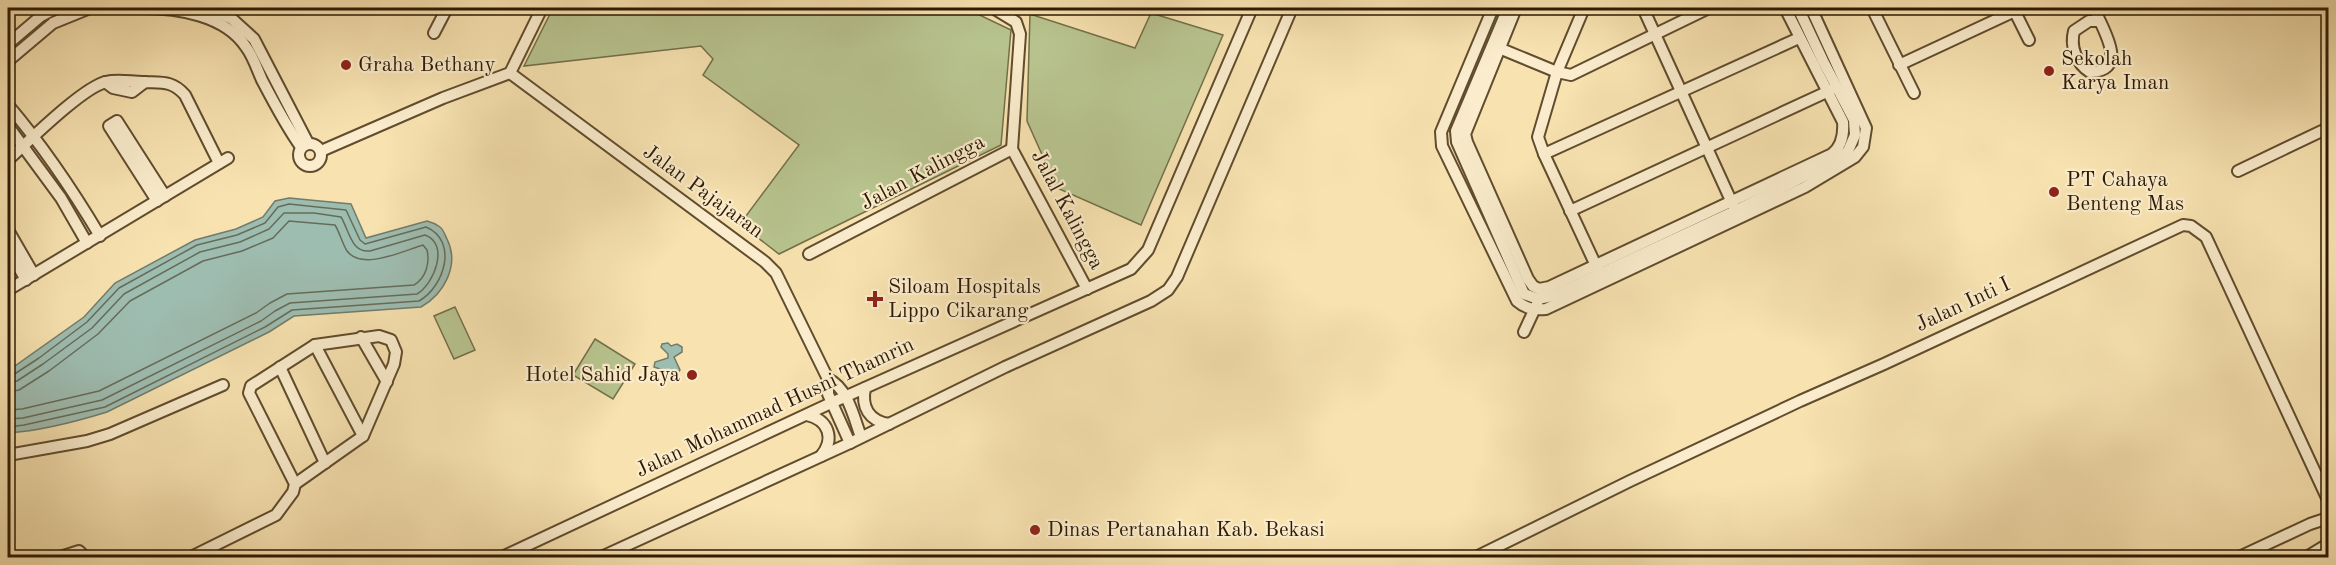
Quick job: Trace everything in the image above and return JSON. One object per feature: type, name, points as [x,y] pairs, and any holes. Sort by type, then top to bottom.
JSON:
[{"type":"street","points":[[8,44],[41,16],[56,8]]},
{"type":"street","points":[[8,60],[53,23],[90,8]]},
{"type":"street","points":[[142,8],[161,8],[196,15],[226,27],[246,45],[285,125],[304,145],[316,145],[321,151],[321,159],[316,165],[308,166],[301,162],[298,155],[304,145]]},
{"type":"street","points":[[207,8],[232,19],[254,39],[304,145]]},
{"type":"street","points":[[434,33],[447,8]]},
{"type":"street","points":[[321,151],[443,98],[510,73],[542,8]]},
{"type":"street","name":"Jalan Kalingga","points":[[809,254],[1012,149],[1020,34],[1016,22],[993,8]]},
{"type":"street","name":"Jalan Mohammad Husni Thamrin","points":[[500,558],[831,403],[1131,269],[1148,250],[1252,8]]},
{"type":"street","points":[[599,558],[850,443],[1005,367],[1151,301],[1168,290],[1177,277],[1292,8]]},
{"type":"street","points":[[1493,8],[1441,132],[1442,146],[1518,301],[1524,306],[1537,299],[1552,296],[1598,269],[1733,206],[1832,154],[1839,148],[1844,131],[1843,122],[1831,90],[1828,59],[1811,8]]},
{"type":"street","points":[[1495,46],[1508,8]]},
{"type":"street","points":[[1516,8],[1495,46],[1456,131],[1457,142],[1524,294],[1537,299],[1546,309],[1677,242],[1855,157],[1863,147],[1866,128],[1798,8]]},
{"type":"street","points":[[1584,8],[1557,72],[1539,137],[1544,154],[1598,269]]},
{"type":"street","points":[[1643,8],[1733,206]]},
{"type":"street","points":[[1479,41],[1557,72],[1572,75],[1709,8]]},
{"type":"street","points":[[1598,269],[1677,242],[1733,206],[1803,183],[1848,151],[1855,135],[1854,120],[1831,90],[1799,38],[1785,8]]},
{"type":"street","points":[[1886,8],[1874,10],[1914,93]]},
{"type":"street","points":[[2094,8],[2111,45],[2111,59],[2104,68],[2090,72],[2081,66],[2071,42],[2074,31],[2089,21],[2098,21]]},
{"type":"street","points":[[1899,65],[2014,9],[2029,40]]},
{"type":"street","points":[[1544,154],[1799,38]]},
{"type":"street","name":"Jalan Pajajaran","points":[[510,73],[765,262],[776,273],[828,379],[834,382],[845,397],[861,437]]},
{"type":"street","points":[[8,160],[74,102],[105,82],[113,88],[132,92],[145,82],[167,82],[179,88],[185,95],[224,161],[8,290]]},
{"type":"street","points":[[1570,211],[1831,90]]},
{"type":"street","points":[[8,105],[35,136],[58,168],[100,236]]},
{"type":"street","points":[[117,121],[161,199],[109,126],[117,121]]},
{"type":"street","points":[[8,126],[61,198],[87,243]]},
{"type":"street","points":[[2238,171],[2328,128]]},
{"type":"street","name":"Jalal Kalingga","points":[[1012,149],[1087,289]]},
{"type":"street","name":"Jalan Inti I","points":[[1474,558],[1736,431],[2183,225],[2191,226],[2205,237],[2328,500]]},
{"type":"street","points":[[8,230],[30,277]]},
{"type":"street","points":[[8,249],[30,277]]},
{"type":"street","points":[[1524,332],[1537,299]]},
{"type":"street","points":[[189,558],[276,515],[293,492],[295,484],[249,393],[251,386],[315,345],[385,337],[395,345],[394,364],[363,436],[295,484]]},
{"type":"street","points":[[361,338],[387,382]]},
{"type":"street","points":[[315,345],[363,436]]},
{"type":"street","points":[[280,367],[325,463]]},
{"type":"street","name":"Jalan Pajajaran","points":[[828,379],[826,386],[831,403],[850,443]]},
{"type":"street","points":[[8,455],[87,441],[110,434],[223,385]]},
{"type":"street","points":[[865,388],[864,405],[867,412],[881,423],[889,424]]},
{"type":"street","points":[[807,415],[816,417],[824,423],[828,431],[827,449],[821,456]]},
{"type":"street","points":[[2237,558],[2328,518]]},
{"type":"street","points":[[2305,558],[2328,544]]},
{"type":"street","points":[[57,558],[79,551],[86,558]]},
{"type":"green space","points":[[553,8],[965,8],[1011,30],[1001,145],[779,254],[740,224],[799,145],[703,75],[713,59],[701,46],[524,66]]},
{"type":"green space","points":[[1151,13],[1223,35],[1141,225],[1057,188],[1027,121],[1030,14],[1135,48]]},
{"type":"green space","points":[[455,307],[475,350],[454,359],[434,316]]},
{"type":"green space","points":[[595,339],[635,364],[613,399],[573,375]]},
{"type":"water","points":[[289,198],[351,204],[366,238],[427,221],[435,224],[443,231],[451,249],[451,269],[448,278],[437,295],[421,307],[294,316],[269,332],[107,412],[58,425],[8,433],[8,371],[84,317],[115,283],[195,240],[236,229],[263,217],[275,201]]},
{"type":"water","points":[[668,343],[671,346],[677,344],[682,347],[682,352],[674,357],[680,370],[676,376],[668,375],[663,370],[654,367],[655,362],[668,358],[668,354],[661,347],[662,344]]},
{"type":"place","name":"Graha Bethany","points":[[346,65]]},
{"type":"place","name":"Sekolah Karya Iman","points":[[2049,71]]},
{"type":"place","name":"PT Cahaya Benteng Mas","points":[[2054,192]]},
{"type":"place","name":"Siloam Hospitals Lippo Cikarang","points":[[875,299]]},
{"type":"place","name":"Hotel Sahid Jaya","points":[[692,375]]},
{"type":"place","name":"Dinas Pertanahan Kab. Bekasi","points":[[1035,530]]}]
